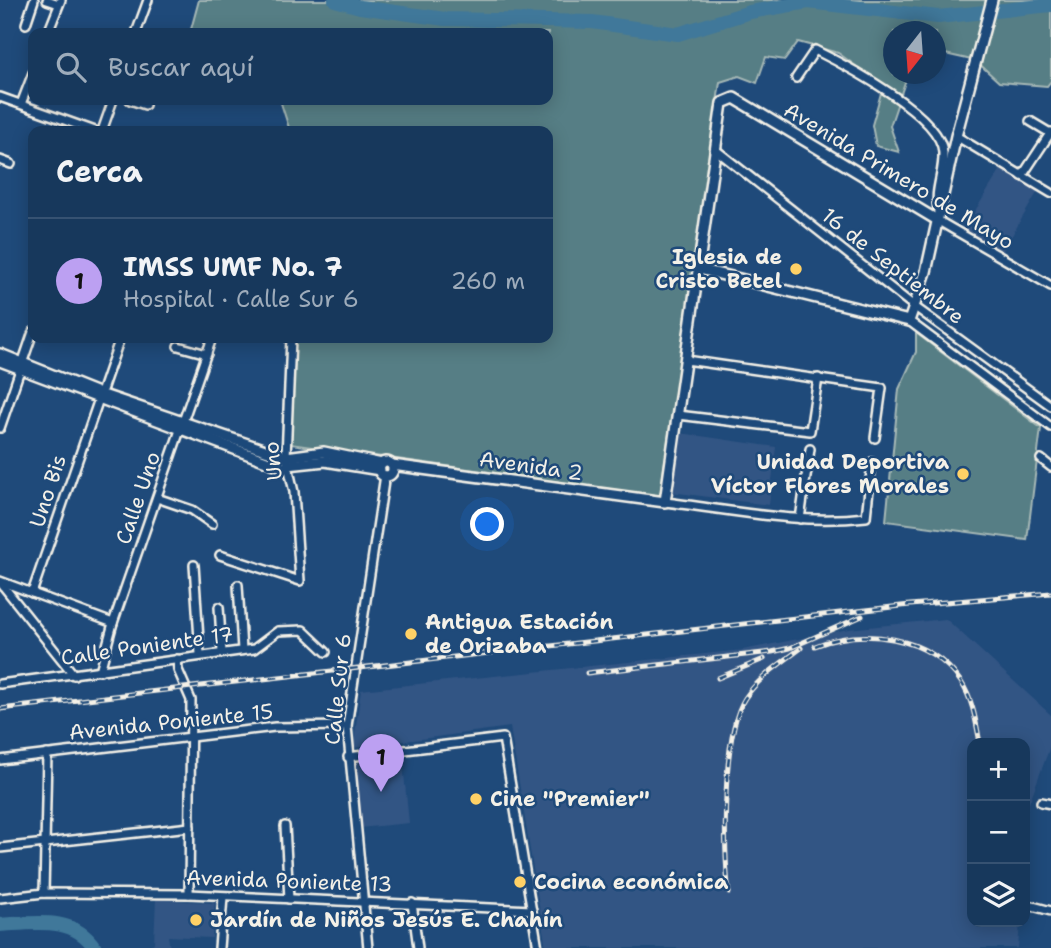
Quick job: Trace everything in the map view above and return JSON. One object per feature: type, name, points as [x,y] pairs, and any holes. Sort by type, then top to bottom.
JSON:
[{"type":"street","points":[[26,24],[34,0]]},
{"type":"street","points":[[47,0],[60,2],[50,28]]},
{"type":"street","points":[[138,28],[148,0]]},
{"type":"street","points":[[909,321],[915,307],[992,0]]},
{"type":"street","points":[[796,78],[815,50],[866,76],[902,102],[932,129],[944,152],[935,195],[938,217]]},
{"type":"street","points":[[21,104],[28,86]]},
{"type":"street","points":[[0,97],[81,126]]},
{"type":"street","name":"Avenida Primero de Mayo","points":[[716,150],[722,103],[734,98],[1051,286]]},
{"type":"street","points":[[104,126],[111,105]]},
{"type":"street","points":[[1022,176],[1051,133],[1030,121]]},
{"type":"street","points":[[956,136],[1051,193]]},
{"type":"street","points":[[716,150],[665,502],[800,519],[832,521],[866,517],[872,462]]},
{"type":"street","name":"16 de Septiembre","points":[[716,150],[915,307],[1051,406]]},
{"type":"street","points":[[0,160],[10,164]]},
{"type":"street","points":[[699,269],[909,321],[1051,427]]},
{"type":"street","points":[[0,428],[29,343]]},
{"type":"street","points":[[98,396],[118,343]]},
{"type":"street","name":"Calle Uno","points":[[100,671],[113,624],[210,343]]},
{"type":"street","name":"Uno","points":[[220,555],[300,581],[294,492],[287,461],[291,343]]},
{"type":"street","points":[[178,346],[207,354]]},
{"type":"street","points":[[0,354],[22,366],[98,396],[287,461]]},
{"type":"street","points":[[686,360],[883,388],[875,438]]},
{"type":"street","points":[[0,361],[22,366]]},
{"type":"street","points":[[678,415],[810,432],[818,378]]},
{"type":"street","name":"Uno Bis","points":[[32,593],[98,396]]},
{"type":"street","points":[[800,519],[810,449]]},
{"type":"street","name":"Avenida 2","points":[[287,461],[324,452],[384,469],[665,502]]},
{"type":"street","points":[[1041,459],[1051,467]]},
{"type":"street","name":"Calle Sur 6","points":[[368,948],[348,757],[348,726],[384,469]]},
{"type":"street","points":[[158,498],[192,510],[212,524]]},
{"type":"street","points":[[194,565],[200,654]]},
{"type":"street","points":[[0,581],[113,624]]},
{"type":"street","points":[[0,581],[74,675]]},
{"type":"street","points":[[238,585],[242,650]]},
{"type":"street","points":[[219,607],[222,652]]},
{"type":"street","name":"Calle Poniente 17","points":[[0,684],[200,654],[254,649],[278,631],[303,630],[326,652]]},
{"type":"street","points":[[177,659],[178,670],[190,694],[189,894]]},
{"type":"street","name":"Avenida Poniente 15","points":[[0,760],[275,727],[348,726]]},
{"type":"street","points":[[348,757],[503,738],[538,948]]},
{"type":"street","points":[[44,893],[47,754]]},
{"type":"street","points":[[1041,802],[1051,804]]},
{"type":"street","points":[[285,826],[289,899]]},
{"type":"street","points":[[0,848],[190,827]]},
{"type":"street","name":"Avenida Poniente 13","points":[[0,898],[44,893],[189,894],[531,910]]},
{"type":"street","points":[[219,948],[223,897]]},
{"type":"street","points":[[412,903],[418,948]]},
{"type":"street","points":[[1030,905],[1051,911]]},
{"type":"shaded area","points":[[1001,169],[1038,191],[1001,254],[962,232]]},
{"type":"shaded area","points":[[680,433],[776,447],[769,505],[671,492]]},
{"type":"shaded area","points":[[946,619],[1051,715],[1051,744],[1030,801],[1030,738],[967,738],[967,927],[1020,927],[1018,948],[546,948],[510,727],[353,748],[361,690],[743,650],[849,629]]},
{"type":"shaded area","points":[[402,755],[409,823],[359,828],[355,761]]},
{"type":"shaded area","points":[[156,899],[215,903],[212,938],[168,936],[170,948],[145,948],[154,943]]},
{"type":"green space","points":[[199,0],[1051,0],[1051,81],[1047,86],[999,82],[976,61],[946,54],[946,21],[883,21],[883,84],[904,84],[890,126],[899,152],[876,146],[872,125],[883,86],[838,53],[798,42],[785,60],[766,57],[757,83],[739,76],[720,82],[660,496],[290,444],[295,343],[553,343],[553,126],[288,126],[282,105],[553,105],[553,28],[191,28]]},
{"type":"green space","name":"Unidad Deportiva Víctor Flores Morales","points":[[916,333],[1041,428],[1027,540],[886,521],[899,389],[916,352]]},
{"type":"waterway","points":[[335,0],[360,7],[445,19],[592,22],[678,34],[750,12],[808,2],[938,17],[1051,5]]},
{"type":"waterway","points":[[0,925],[52,923],[65,926],[86,937],[95,948]]},
{"type":"railway","points":[[0,709],[910,605],[1051,593]]},
{"type":"railway","points":[[587,673],[772,652],[790,648],[862,616]]},
{"type":"railway","points":[[815,646],[834,640],[874,637],[894,639],[931,654],[948,666],[965,689],[979,738]]},
{"type":"railway","points":[[729,893],[726,792],[737,715],[745,698],[757,683],[801,648]]},
{"type":"railway","points":[[718,678],[764,659]]},
{"type":"place","name":"Iglesia de Cristo Betel","points":[[796,269]]},
{"type":"place","name":"Unidad Deportiva Víctor Flores Morales","points":[[963,474]]},
{"type":"place","name":"Antigua Estación de Orizaba","points":[[411,634]]},
{"type":"place","name":"IMSS UMF No. 7","points":[[381,792]]},
{"type":"place","name":"Cine \"Premier\"","points":[[476,799]]},
{"type":"place","name":"Cocina económica","points":[[520,882]]},
{"type":"place","name":"Jardín de Niños Jesús E. Chahín","points":[[196,920]]}]
